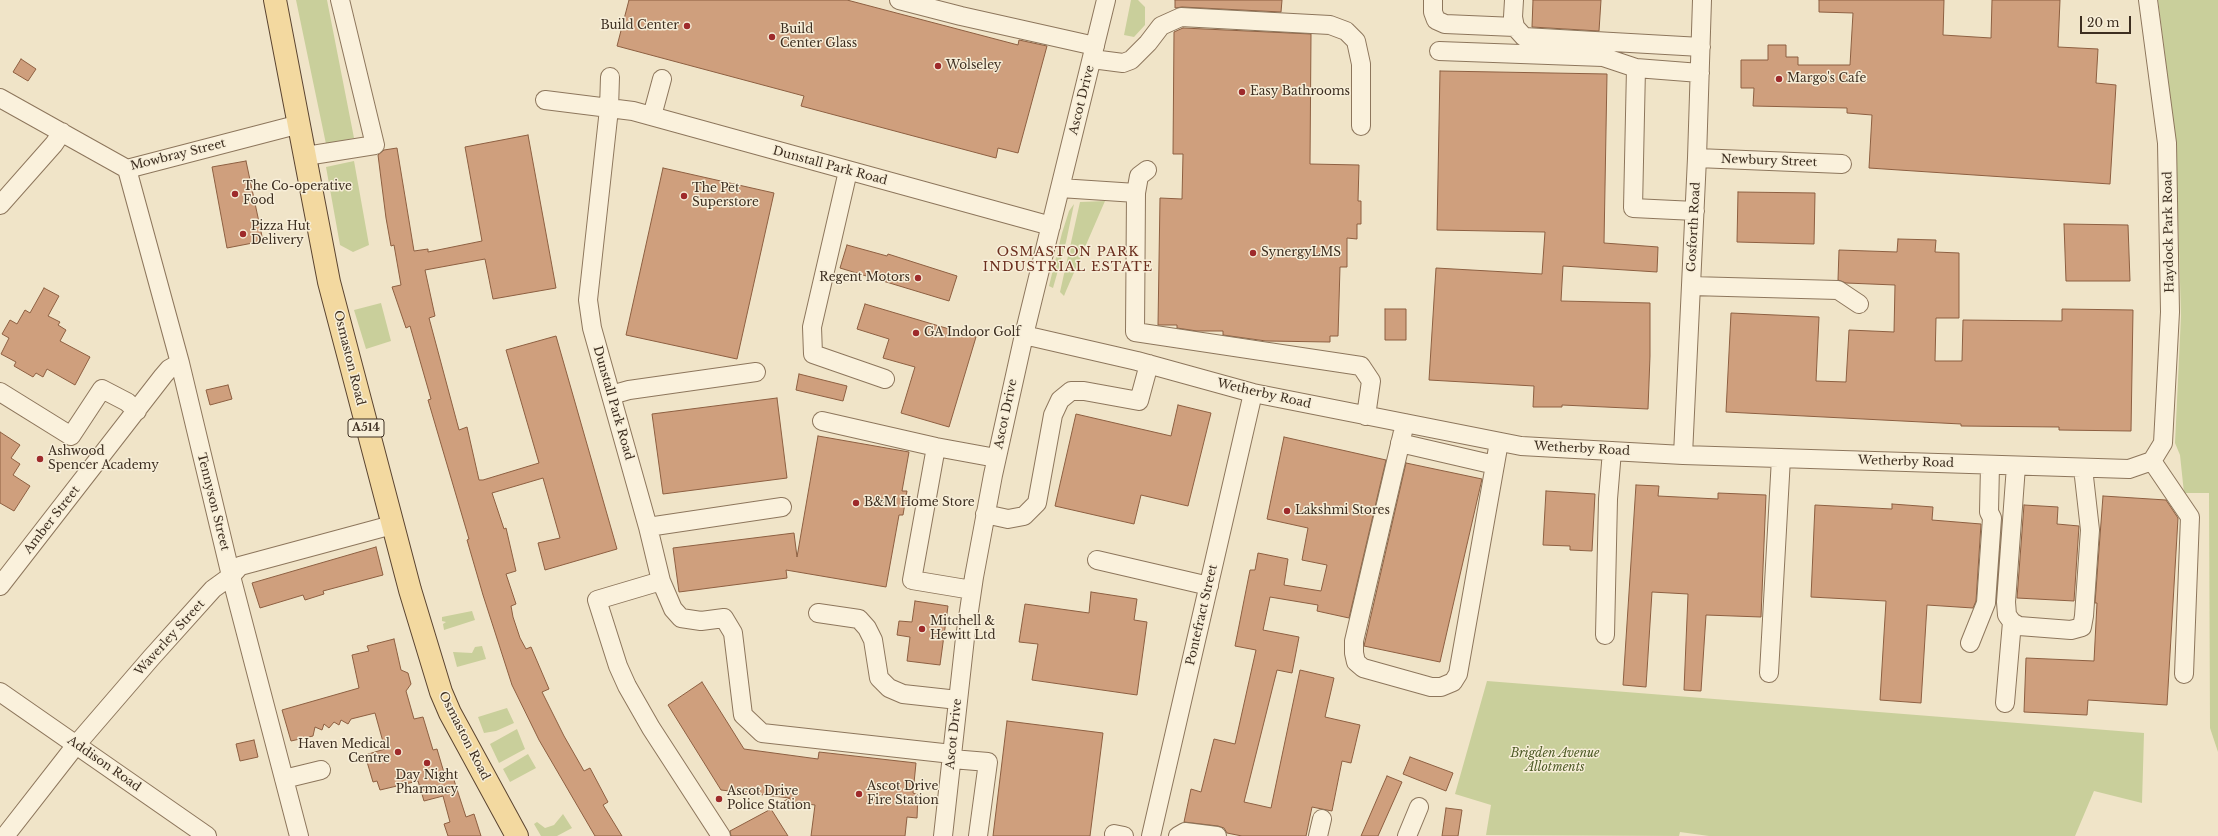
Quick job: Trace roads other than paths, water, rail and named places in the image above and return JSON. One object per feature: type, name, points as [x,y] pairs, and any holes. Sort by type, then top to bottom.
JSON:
[{"type":"main road","name":"Osmaston Road","points":[[275,0],[300,124],[329,282],[392,525],[441,692],[451,716],[517,836]]},
{"type":"street","points":[[306,156],[375,145],[340,0]]},
{"type":"street","points":[[900,0],[1094,52],[1123,63],[1131,60],[1148,43],[1161,26],[1181,17],[1330,25],[1346,31],[1356,41],[1361,64],[1361,126]]},
{"type":"street","name":"Ascot Drive","points":[[943,836],[972,590],[996,458],[1024,335],[1106,0]]},
{"type":"street","points":[[1433,0],[1433,12],[1436,20],[1445,24],[1515,28]]},
{"type":"street","points":[[1514,0],[1513,17],[1515,28],[1524,37],[1701,47]]},
{"type":"street","name":"Gosforth Road","points":[[1683,455],[1695,211],[1702,0]]},
{"type":"street","name":"Haydock Park Road","points":[[2148,0],[2167,143],[2170,312],[2163,443],[2152,461]]},
{"type":"street","points":[[1439,51],[1603,57],[1636,68],[1700,73]]},
{"type":"street","points":[[1636,68],[1633,208],[1673,208],[1695,211]]},
{"type":"street","name":"Dunstall Park Road","points":[[610,77],[609,109],[588,300],[592,328],[655,552],[661,581],[673,609],[681,618],[701,621],[724,618],[733,633],[743,715],[762,733],[952,756]]},
{"type":"street","points":[[652,116],[662,79]]},
{"type":"street","name":"Mowbray Street","points":[[0,98],[127,169],[300,124]]},
{"type":"street","points":[[545,100],[609,109]]},
{"type":"street","name":"Dunstall Park Road","points":[[609,109],[633,111],[652,116],[1051,226]]},
{"type":"street","points":[[0,205],[54,144],[62,132]]},
{"type":"street","name":"Newbury Street","points":[[1697,158],[1842,164]]},
{"type":"street","name":"Tennyson Street","points":[[127,169],[180,363],[231,576],[299,836]]},
{"type":"street","points":[[1147,170],[1139,176],[1136,193],[1135,332],[1361,366],[1371,382],[1366,416]]},
{"type":"street","points":[[848,171],[812,327],[813,354],[885,380]]},
{"type":"street","points":[[1060,188],[1136,193]]},
{"type":"street","points":[[1691,286],[1838,290],[1859,304]]},
{"type":"street","name":"Wetherby Road","points":[[1024,335],[1149,364],[1252,394],[1521,446],[1683,455],[2083,468],[2128,469],[2152,461]]},
{"type":"street","name":"Amber Street","points":[[0,586],[163,376],[169,369],[180,363]]},
{"type":"street","points":[[986,514],[1008,519],[1024,516],[1032,510],[1037,502],[1053,415],[1060,400],[1071,391],[1084,391],[1139,401],[1149,364]]},
{"type":"street","points":[[611,396],[629,390],[756,372]]},
{"type":"street","points":[[0,392],[71,436],[102,389],[127,402],[137,411]]},
{"type":"street","name":"Pontefract Street","points":[[1151,836],[1252,394]]},
{"type":"street","points":[[822,421],[936,447],[996,458]]},
{"type":"street","points":[[1405,423],[1354,641],[1354,653],[1356,662],[1363,668],[1431,687],[1441,687],[1453,682],[1458,674],[1499,442]]},
{"type":"street","points":[[1400,443],[1495,465]]},
{"type":"street","points":[[936,447],[912,580],[972,590]]},
{"type":"street","points":[[1605,635],[1608,499],[1612,451]]},
{"type":"street","points":[[1769,673],[1781,458]]},
{"type":"street","points":[[2152,461],[2190,516],[2184,674]]},
{"type":"street","points":[[1970,643],[1986,603],[1992,518],[1989,512],[1990,465]]},
{"type":"street","points":[[2016,466],[2006,602],[2007,615],[2012,622],[2019,626],[2071,630],[2082,627],[2084,616],[2090,530],[2083,468]]},
{"type":"street","points":[[648,527],[782,507]]},
{"type":"street","name":"Waverley Street","points":[[5,836],[76,745],[213,589],[231,576],[240,566],[392,525]]},
{"type":"street","points":[[1097,560],[1209,586]]},
{"type":"street","points":[[661,581],[597,600],[618,666],[627,686],[651,728],[721,836]]},
{"type":"street","points":[[818,613],[859,619],[867,628],[873,640],[880,678],[889,688],[903,694],[958,700]]},
{"type":"street","points":[[2005,703],[2012,622]]},
{"type":"street","name":"Addison Road","points":[[0,692],[207,836]]},
{"type":"street","points":[[952,756],[988,762],[978,836]]},
{"type":"street","points":[[284,779],[322,770]]},
{"type":"street","points":[[1407,836],[1419,807]]},
{"type":"street","points":[[1178,836],[1185,832],[1217,836]]},
{"type":"place","name":"Build Center","points":[[687,26]]},
{"type":"place","name":"Build Center Glass","points":[[772,37]]},
{"type":"place","name":"Wolseley","points":[[938,66]]},
{"type":"place","name":"Margo's Cafe","points":[[1779,79]]},
{"type":"place","name":"Easy Bathrooms","points":[[1242,92]]},
{"type":"place","name":"The Co-operative Food","points":[[235,194]]},
{"type":"place","name":"The Pet Superstore","points":[[684,196]]},
{"type":"place","name":"Pizza Hut Delivery","points":[[243,234]]},
{"type":"place","name":"SynergyLMS","points":[[1253,253]]},
{"type":"place","name":"Regent Motors","points":[[918,278]]},
{"type":"place","name":"GA Indoor Golf","points":[[916,333]]},
{"type":"place","name":"Ashwood Spencer Academy","points":[[40,459]]},
{"type":"place","name":"B&M Home Store","points":[[856,503]]},
{"type":"place","name":"Lakshmi Stores","points":[[1287,511]]},
{"type":"place","name":"Mitchell & Hewitt Ltd","points":[[922,629]]},
{"type":"place","name":"Haven Medical Centre","points":[[398,752]]},
{"type":"place","name":"Day Night Pharmacy","points":[[427,763]]},
{"type":"place","name":"Ascot Drive Fire Station","points":[[859,794]]},
{"type":"place","name":"Ascot Drive Police Station","points":[[719,799]]},
{"type":"district","name":"OSMASTON PARK INDUSTRIAL ESTATE","points":[[1068,260]]},
{"type":"park label","name":"Brigden Avenue Allotments","points":[[1555,761]]}]
